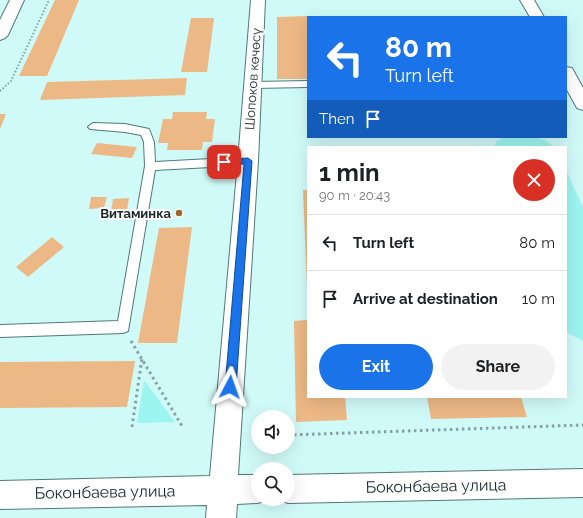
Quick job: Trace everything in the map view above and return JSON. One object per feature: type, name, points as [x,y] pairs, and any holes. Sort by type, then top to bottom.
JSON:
[{"type":"street","points":[[0,35],[17,0]]},
{"type":"street","name":"Шопоков көчөсү","points":[[221,518],[248,161],[258,0]]},
{"type":"street","points":[[527,0],[535,16]]},
{"type":"street","name":"Боконбаева улица","points":[[295,489],[583,483]]},
{"type":"street","name":"Боконбаева улица","points":[[0,495],[251,489]]},
{"type":"lane","points":[[252,85],[307,84]]},
{"type":"lane","points":[[0,331],[123,327],[150,166],[149,142],[145,132],[125,128],[93,127]]},
{"type":"lane","points":[[150,166],[248,161]]},
{"type":"path","points":[[0,91],[11,81],[49,0]]},
{"type":"path","points":[[123,327],[182,426]]},
{"type":"path","points":[[132,427],[142,358]]},
{"type":"path","points":[[295,435],[583,425]]},
{"type":"shaded area","points":[[502,138],[537,138],[553,146],[494,146],[497,141]]},
{"type":"shaded area","points":[[567,172],[583,207],[583,341],[567,333]]},
{"type":"shaded area","points":[[144,380],[175,422],[137,423]]},
{"type":"building","points":[[55,0],[79,0],[47,76],[19,76]]},
{"type":"building","points":[[307,16],[307,79],[277,79],[277,17]]},
{"type":"building","points":[[191,18],[214,18],[207,72],[181,72]]},
{"type":"building","points":[[187,78],[185,95],[40,100],[47,82]]},
{"type":"building","points":[[173,112],[207,112],[206,119],[215,119],[212,142],[203,142],[202,150],[167,150],[168,143],[158,143],[163,119],[172,119]]},
{"type":"building","points":[[0,114],[6,114],[0,129]]},
{"type":"building","points":[[97,143],[137,147],[132,158],[91,154]]},
{"type":"building","points":[[303,190],[307,190],[307,287]]},
{"type":"building","points":[[91,197],[107,197],[104,208],[89,209]]},
{"type":"building","points":[[129,198],[127,210],[111,211],[113,199]]},
{"type":"building","points":[[192,227],[177,343],[138,343],[159,228]]},
{"type":"building","points":[[52,237],[64,247],[28,277],[16,267]]},
{"type":"building","points":[[307,320],[307,398],[345,398],[347,420],[296,422],[294,321]]},
{"type":"building","points":[[135,361],[127,407],[0,408],[0,362]]},
{"type":"building","points":[[427,398],[521,398],[527,417],[431,419]]},
{"type":"place","name":"Витаминка","points":[[179,213]]},
{"type":"route","points":[[224,162],[248,161],[230,387]]}]
